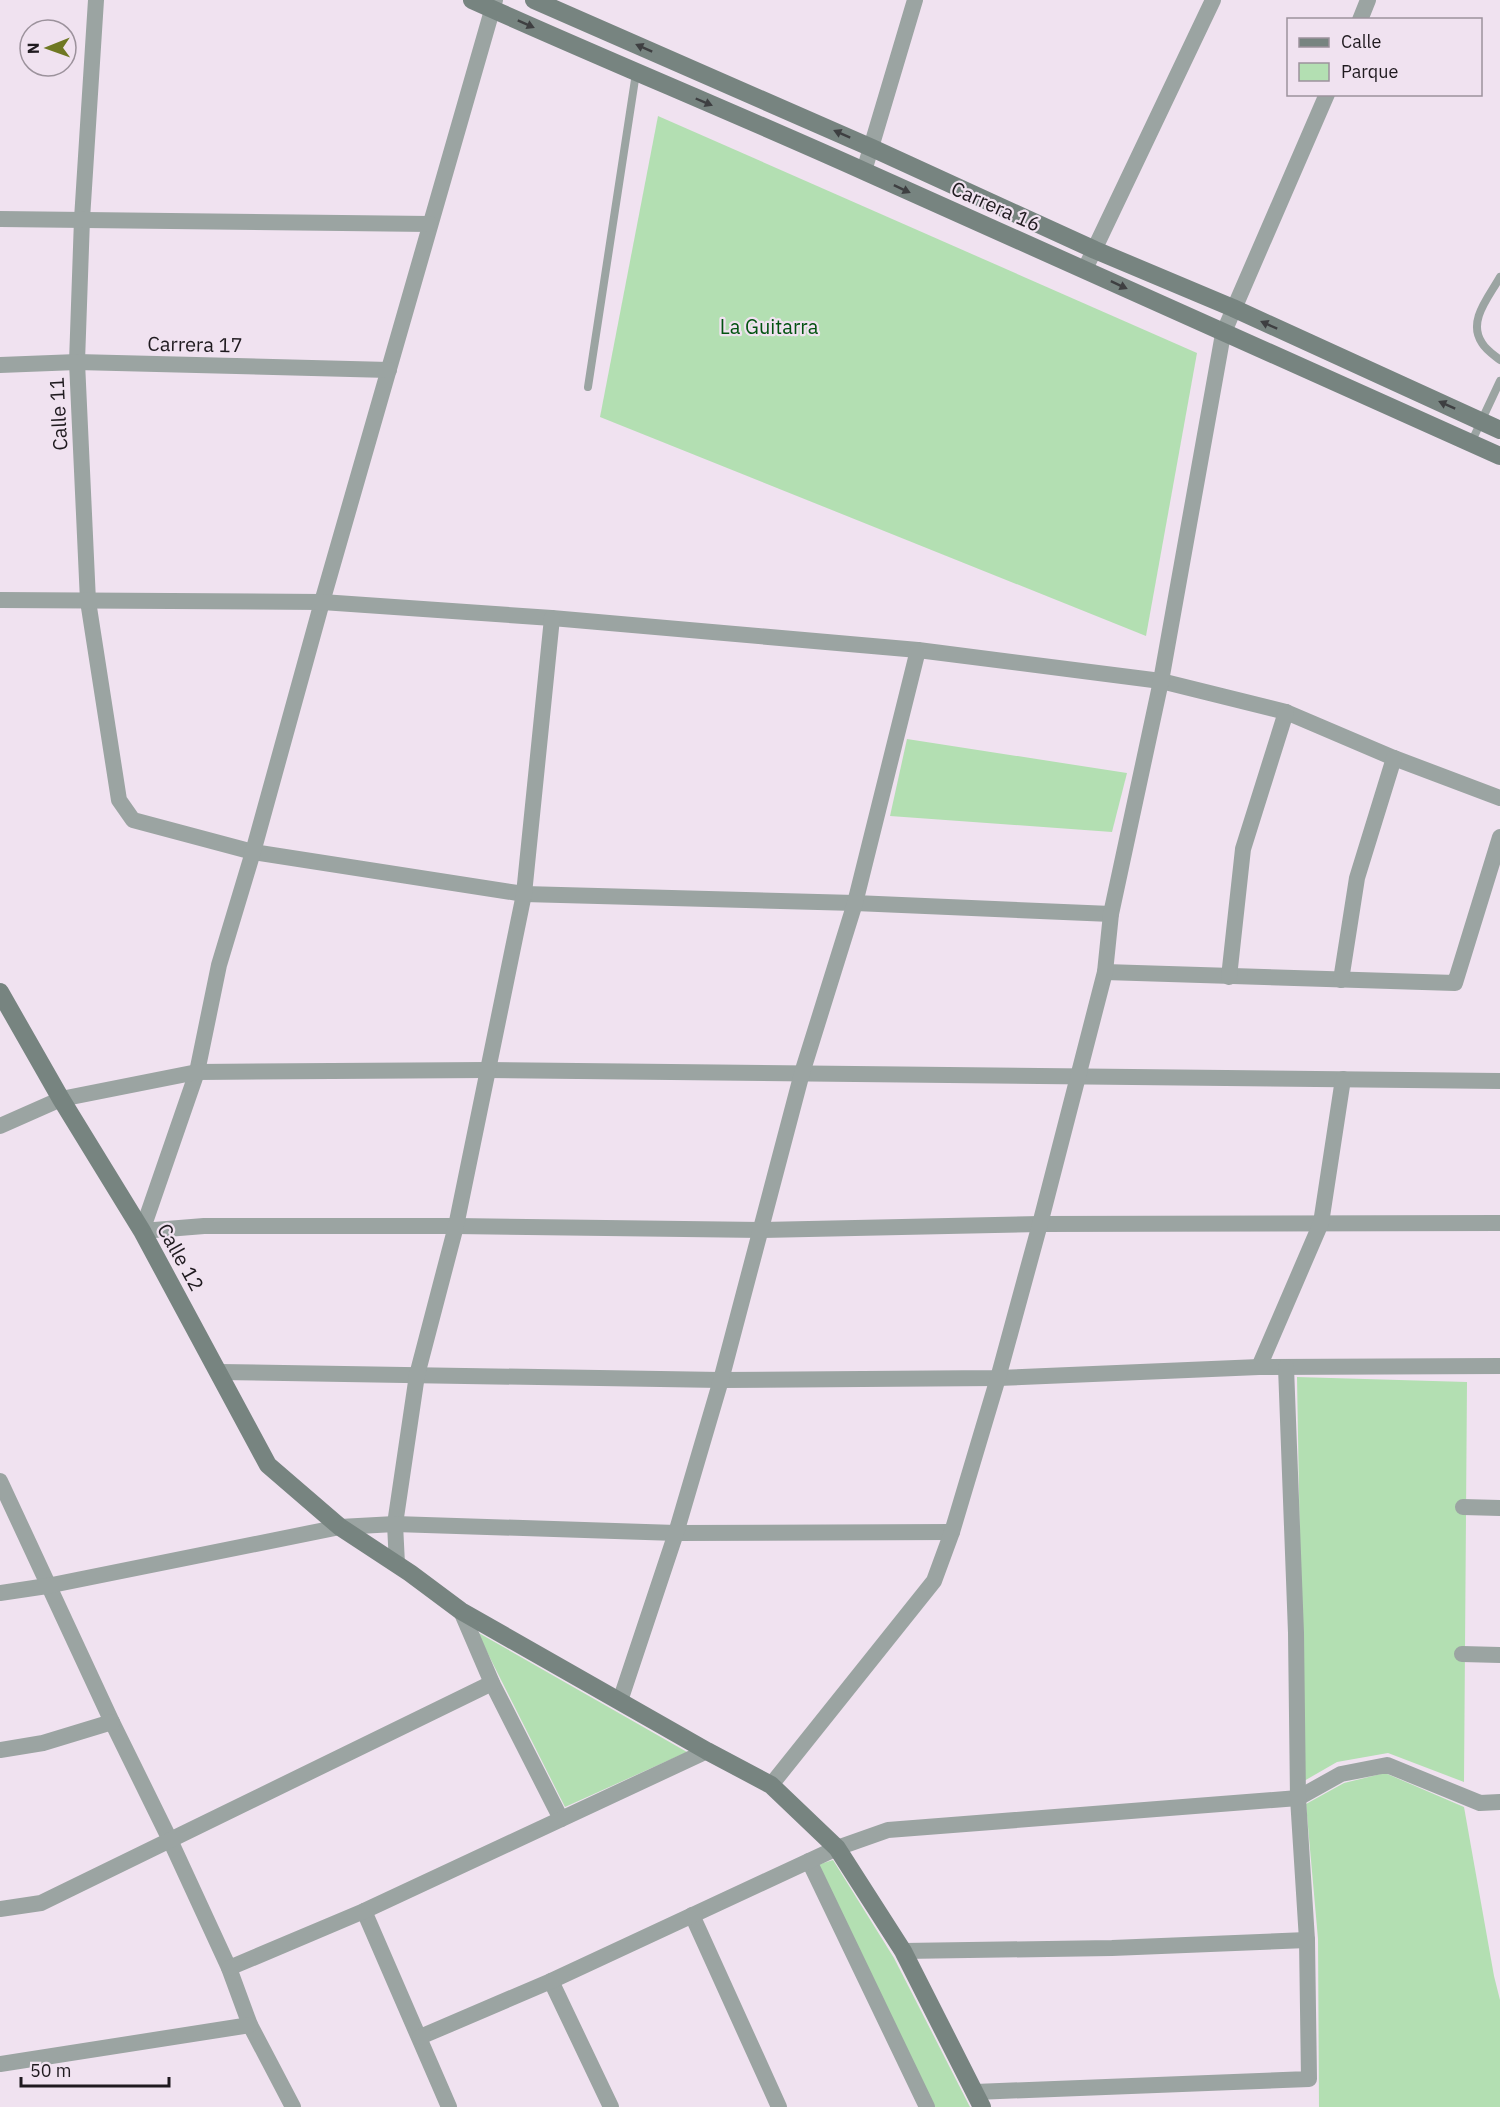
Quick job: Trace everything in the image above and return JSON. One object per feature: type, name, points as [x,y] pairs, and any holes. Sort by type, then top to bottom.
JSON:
[{"type":"main road","name":"Carrera 16","points":[[472,0],[494,5],[636,73],[864,171],[1085,269],[1223,334],[1500,456]]},
{"type":"main road","name":"Carrera 16","points":[[534,0],[872,148],[1095,250],[1233,308],[1500,430]]},
{"type":"main road","name":"Calle 12","points":[[0,992],[61,1100],[142,1231],[268,1465],[340,1527],[397,1564],[460,1611],[771,1785],[837,1848],[903,1952],[979,2100]]},
{"type":"street","name":"Calle 11","points":[[96,0],[82,219],[76,362],[88,601],[119,800],[133,820],[253,852]]},
{"type":"street","points":[[864,171],[915,0]]},
{"type":"street","points":[[1085,269],[1213,0]]},
{"type":"street","points":[[1361,18],[1368,0]]},
{"type":"street","points":[[494,5],[219,965],[197,1072],[142,1231],[204,1226],[456,1226],[762,1230],[1040,1224],[1500,1223]]},
{"type":"street","points":[[771,1785],[934,1581],[952,1532],[998,1378],[1105,972],[1112,914],[1161,681],[1223,334],[1326,96]]},
{"type":"street","points":[[0,219],[430,224]]},
{"type":"street","name":"Carrera 17","points":[[0,365],[76,362],[389,369]]},
{"type":"street","points":[[0,600],[322,603],[552,618],[918,650],[1161,681],[1286,712],[1394,758],[1500,798]]},
{"type":"street","points":[[397,1564],[395,1524],[417,1375],[456,1226],[524,894],[552,618]]},
{"type":"street","points":[[621,1701],[676,1533],[721,1380],[802,1073],[855,903],[918,650]]},
{"type":"street","points":[[1229,977],[1243,849],[1286,712]]},
{"type":"street","points":[[1341,980],[1357,878],[1394,758]]},
{"type":"street","points":[[1105,972],[1455,983],[1500,837]]},
{"type":"street","points":[[253,852],[524,894],[855,903],[1112,914]]},
{"type":"street","points":[[0,1126],[61,1100],[197,1072],[487,1070],[1500,1081]]},
{"type":"street","points":[[1259,1367],[1321,1223],[1343,1079]]},
{"type":"street","points":[[219,1372],[721,1380],[998,1378],[1259,1367],[1500,1366]]},
{"type":"street","points":[[979,2100],[1309,2079],[1307,1940],[1298,1798],[1296,1633],[1286,1367]]},
{"type":"street","points":[[0,1481],[47,1586],[229,1968],[250,2025],[292,2107]]},
{"type":"street","points":[[1463,1507],[1500,1508]]},
{"type":"street","points":[[0,1593],[47,1586],[340,1527],[395,1524],[676,1533],[952,1532]]},
{"type":"street","points":[[460,1611],[492,1683],[561,1818]]},
{"type":"street","points":[[1462,1654],[1500,1655]]},
{"type":"street","points":[[0,1909],[41,1904],[492,1683]]},
{"type":"street","points":[[0,1750],[43,1743],[112,1722]]},
{"type":"street","points":[[229,1968],[364,1911],[707,1751]]},
{"type":"street","points":[[420,2037],[551,1981],[837,1848],[888,1830],[1298,1798],[1341,1774],[1387,1765],[1480,1803],[1500,1802]]},
{"type":"street","points":[[809,1861],[927,2107]]},
{"type":"street","points":[[364,1911],[449,2107]]},
{"type":"street","points":[[692,1915],[778,2107]]},
{"type":"street","points":[[903,1952],[1112,1948],[1307,1940]]},
{"type":"street","points":[[551,1981],[611,2107]]},
{"type":"street","points":[[0,2064],[250,2025]]},
{"type":"lane","points":[[588,387],[636,73]]},
{"type":"lane","points":[[1500,277],[1477,317],[1476,332],[1483,345],[1500,360]]},
{"type":"lane","points":[[1471,443],[1500,381]]},
{"type":"green space","name":"La Guitarra","points":[[658,116],[1197,353],[1146,636],[600,417]]},
{"type":"green space","points":[[907,739],[1127,773],[1112,832],[890,816]]},
{"type":"green space","points":[[1297,1377],[1467,1382],[1464,1782],[1388,1753],[1337,1762],[1304,1781]]},
{"type":"green space","points":[[477,1632],[687,1752],[565,1807]]},
{"type":"green space","points":[[1385,1773],[1464,1807],[1500,2000],[1500,2107],[1319,2107],[1318,1939],[1306,1804],[1344,1783]]},
{"type":"green space","points":[[833,1860],[894,1958],[970,2107],[933,2107],[817,1865]]}]
